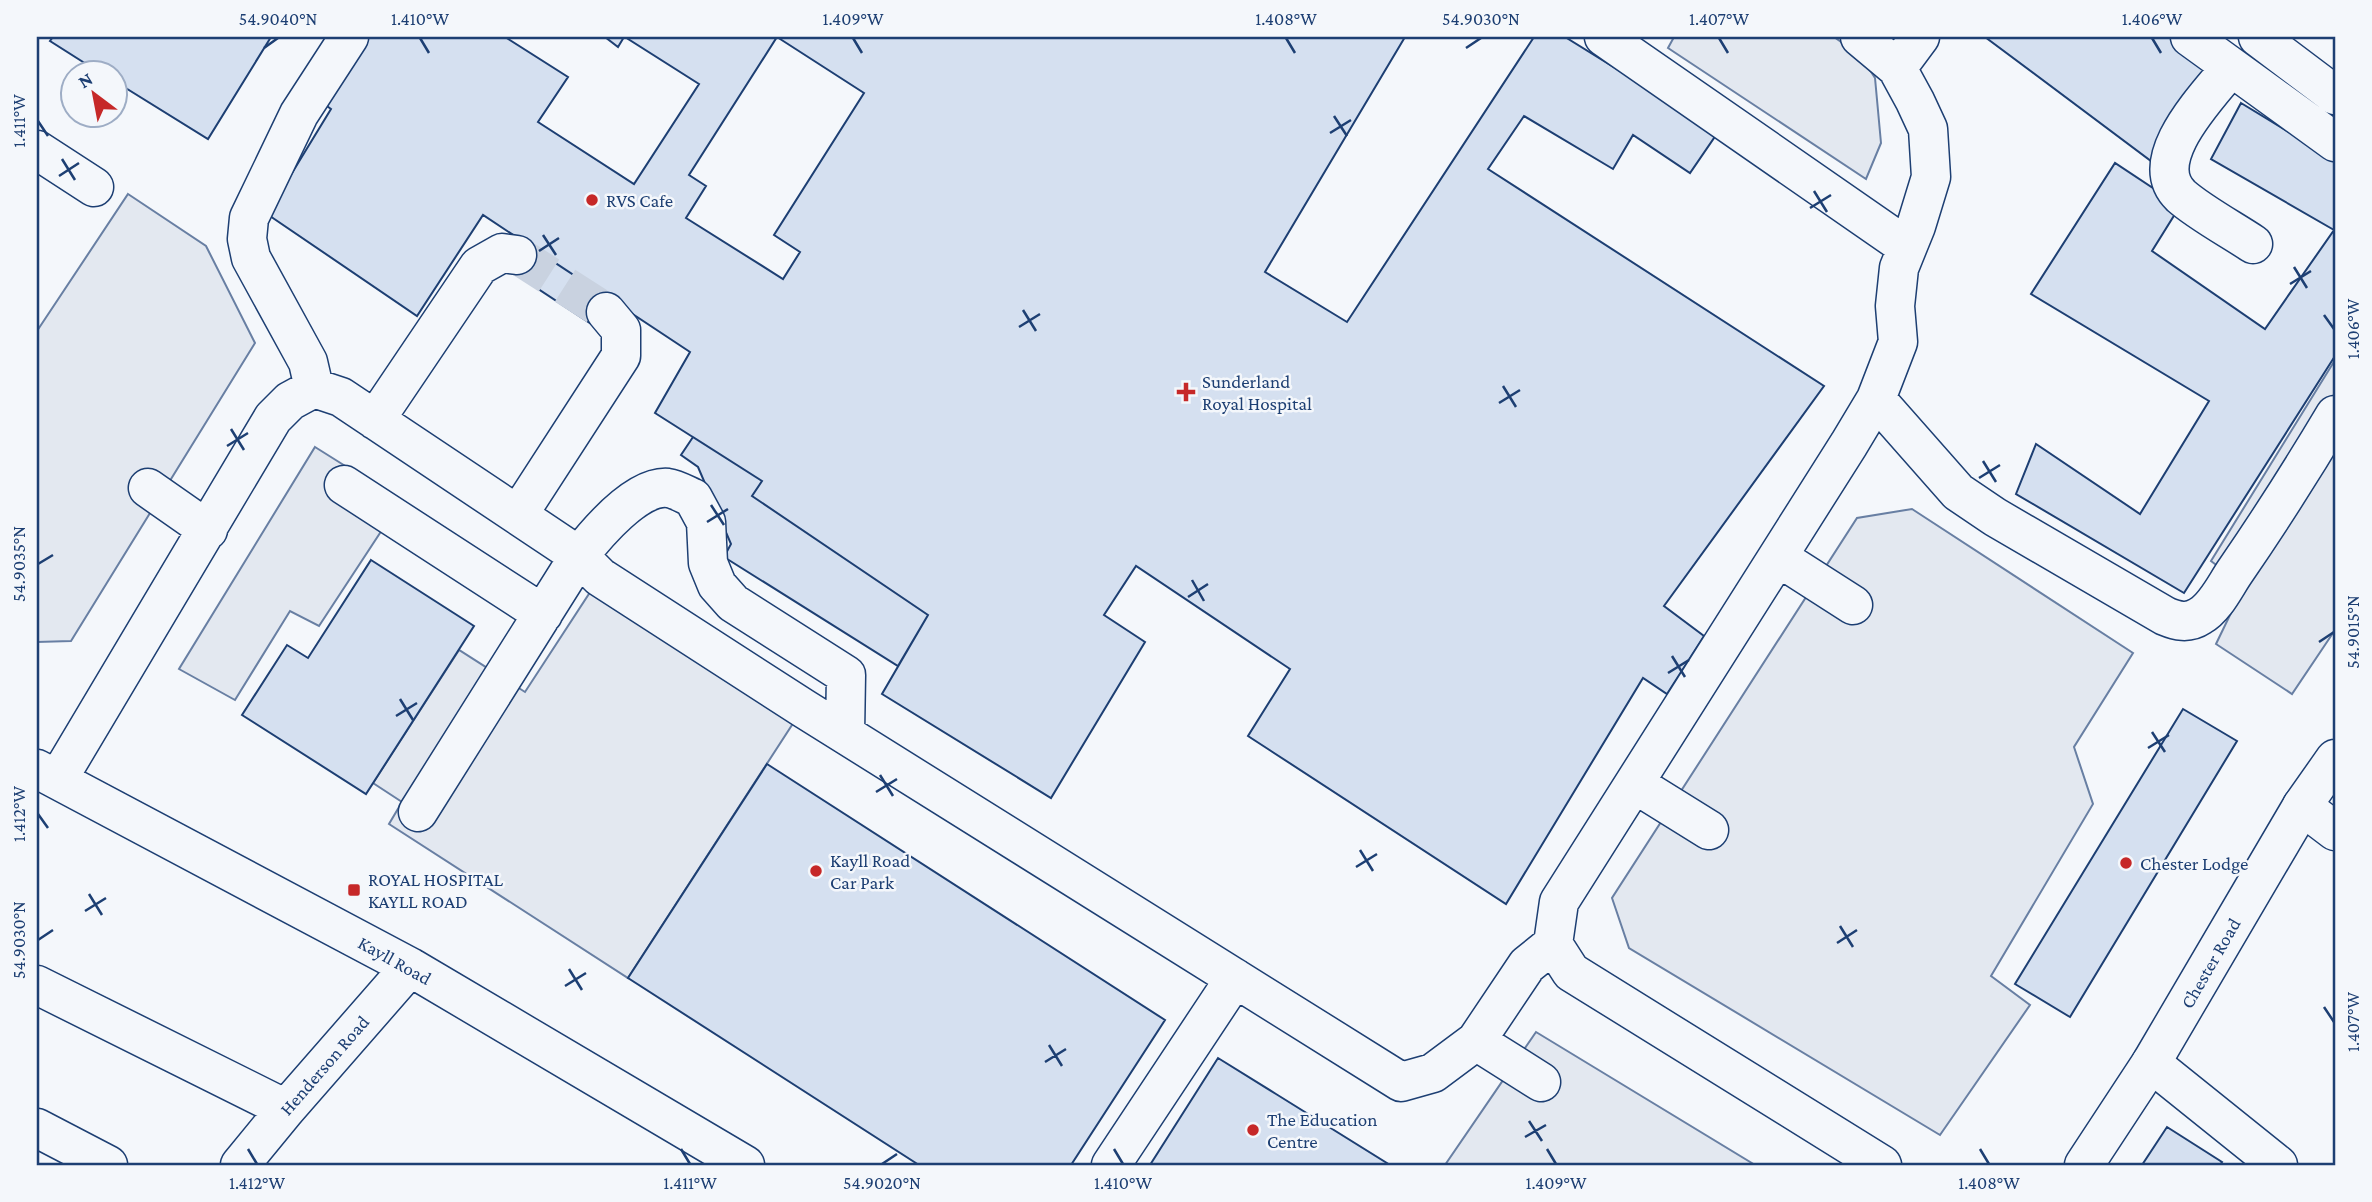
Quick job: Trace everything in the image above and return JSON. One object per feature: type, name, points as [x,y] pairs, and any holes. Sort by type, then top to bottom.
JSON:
[{"type":"street","points":[[314,388],[308,362],[251,258],[247,239],[249,218],[299,114],[349,37]]},
{"type":"street","points":[[1604,37],[1907,247]]},
{"type":"street","points":[[1860,37],[1897,68],[1928,129],[1931,177],[1899,268],[1895,306],[1898,342],[1877,399],[1559,902],[1553,944],[1571,972],[1862,1160]]},
{"type":"street","points":[[1897,68],[1920,37]]},
{"type":"street","points":[[2190,37],[2335,142]]},
{"type":"street","points":[[2258,37],[2335,95]]},
{"type":"street","points":[[2231,67],[2189,120],[2172,149],[2169,164],[2171,182],[2181,195],[2253,244]]},
{"type":"street","points":[[37,150],[94,187]]},
{"type":"street","points":[[376,420],[479,266],[502,253],[517,255]]},
{"type":"street","points":[[518,515],[621,356],[621,330],[606,312]]},
{"type":"street","points":[[47,774],[208,530],[273,418],[290,401],[314,388],[341,397],[579,556],[600,577],[845,734],[1401,1082],[1433,1073],[1476,1041],[1527,965],[1553,944]]},
{"type":"street","points":[[1877,399],[1958,492],[1995,517],[2176,621],[2201,616],[2214,604],[2272,518],[2335,415]]},
{"type":"street","points":[[344,485],[544,614]]},
{"type":"street","points":[[148,488],[208,530]]},
{"type":"street","points":[[418,812],[579,556],[601,528],[638,496],[667,488],[693,498],[706,522],[708,563],[717,585],[733,603],[846,675],[845,734]]},
{"type":"street","points":[[1778,557],[1853,605]]},
{"type":"street","name":"Chester Road","points":[[2084,1165],[2151,1063],[2302,806],[2335,759]]},
{"type":"street","name":"Kayll Road","points":[[47,774],[410,967],[745,1165]]},
{"type":"street","points":[[1635,784],[1709,830]]},
{"type":"street","points":[[2302,806],[2335,831]]},
{"type":"street","name":"Henderson Road","points":[[240,1165],[410,967]]},
{"type":"street","points":[[1111,1165],[1235,978]]},
{"type":"street","points":[[37,985],[286,1109]]},
{"type":"street","points":[[1476,1041],[1541,1082]]},
{"type":"street","points":[[2151,1063],[2278,1165]]},
{"type":"street","points":[[52,1146],[108,1165]]},
{"type":"shaded area","points":[[1674,37],[1834,37],[1861,56],[1875,78],[1881,143],[1866,179],[1668,48]]},
{"type":"shaded area","points":[[128,194],[206,246],[255,343],[71,641],[37,642],[37,331]]},
{"type":"shaded area","points":[[2335,360],[2335,630],[2292,694],[2216,644],[2244,586],[2211,561]]},
{"type":"shaded area","points":[[315,447],[401,501],[319,626],[290,611],[235,700],[179,669]]},
{"type":"shaded area","points":[[1912,509],[2133,653],[2074,747],[2093,804],[1991,976],[2030,1005],[1940,1135],[1629,948],[1612,898],[1857,518]]},
{"type":"shaded area","points":[[600,577],[803,708],[628,978],[389,824],[402,802],[373,783],[459,650],[525,692]]},
{"type":"shaded area","points":[[1536,1032],[1755,1165],[1445,1165]]},
{"type":"building","points":[[53,37],[271,37],[208,139],[130,91],[130,60],[80,60],[50,41]]},
{"type":"building","points":[[364,37],[505,37],[568,77],[538,122],[634,184],[699,84],[625,37],[777,37],[1405,37],[1265,272],[1347,322],[1534,37],[1565,37],[1667,100],[1729,116],[1690,173],[1633,135],[1613,169],[1524,116],[1488,169],[1824,386],[1664,606],[1704,636],[1667,694],[1643,678],[1506,904],[1248,736],[1290,669],[1136,566],[1104,615],[1145,642],[1051,798],[882,694],[928,615],[752,496],[762,481],[655,413],[690,352],[483,215],[417,316],[267,214],[331,109],[320,101]],"holes":[[[777,37],[864,93],[774,235],[800,252],[783,279],[686,218],[706,186],[689,175]]]},
{"type":"building","points":[[605,37],[624,37],[618,47]]},
{"type":"building","points":[[1985,37],[2180,37],[2221,68],[2151,161]]},
{"type":"building","points":[[2241,103],[2335,160],[2335,356],[2184,593],[2016,494],[2036,444],[2140,514],[2209,401],[2031,294],[2115,163],[2180,206],[2152,251],[2265,329],[2334,230],[2211,159]]},
{"type":"building","points":[[525,243],[613,301],[596,327],[508,269]]},
{"type":"building","points":[[693,437],[762,481],[752,496],[928,615],[898,666],[724,557],[731,544],[698,467],[681,455]]},
{"type":"building","points":[[371,560],[474,626],[366,794],[242,715],[287,645],[308,658]]},
{"type":"building","name":"Chester Lodge","points":[[2183,709],[2237,741],[2070,1017],[2015,984]]},
{"type":"building","name":"Kayll Road Car Park","points":[[767,764],[1165,1020],[1071,1165],[919,1165],[628,978]]},
{"type":"building","name":"The Education Centre","points":[[1218,1058],[1276,1094],[1390,1165],[1150,1165]]},
{"type":"building","points":[[2167,1127],[2222,1162],[2220,1165],[2142,1165]]},
{"type":"tunnel","points":[[517,255],[606,312]]},
{"type":"place","name":"RVS Cafe","points":[[592,200]]},
{"type":"place","name":"Sunderland Royal Hospital","points":[[1186,392]]},
{"type":"place","name":"Chester Lodge","points":[[2126,863]]},
{"type":"place","name":"Kayll Road Car Park","points":[[816,871]]},
{"type":"place","name":"ROYAL HOSPITAL KAYLL ROAD","points":[[354,890]]},
{"type":"place","name":"The Education Centre","points":[[1253,1130]]}]
